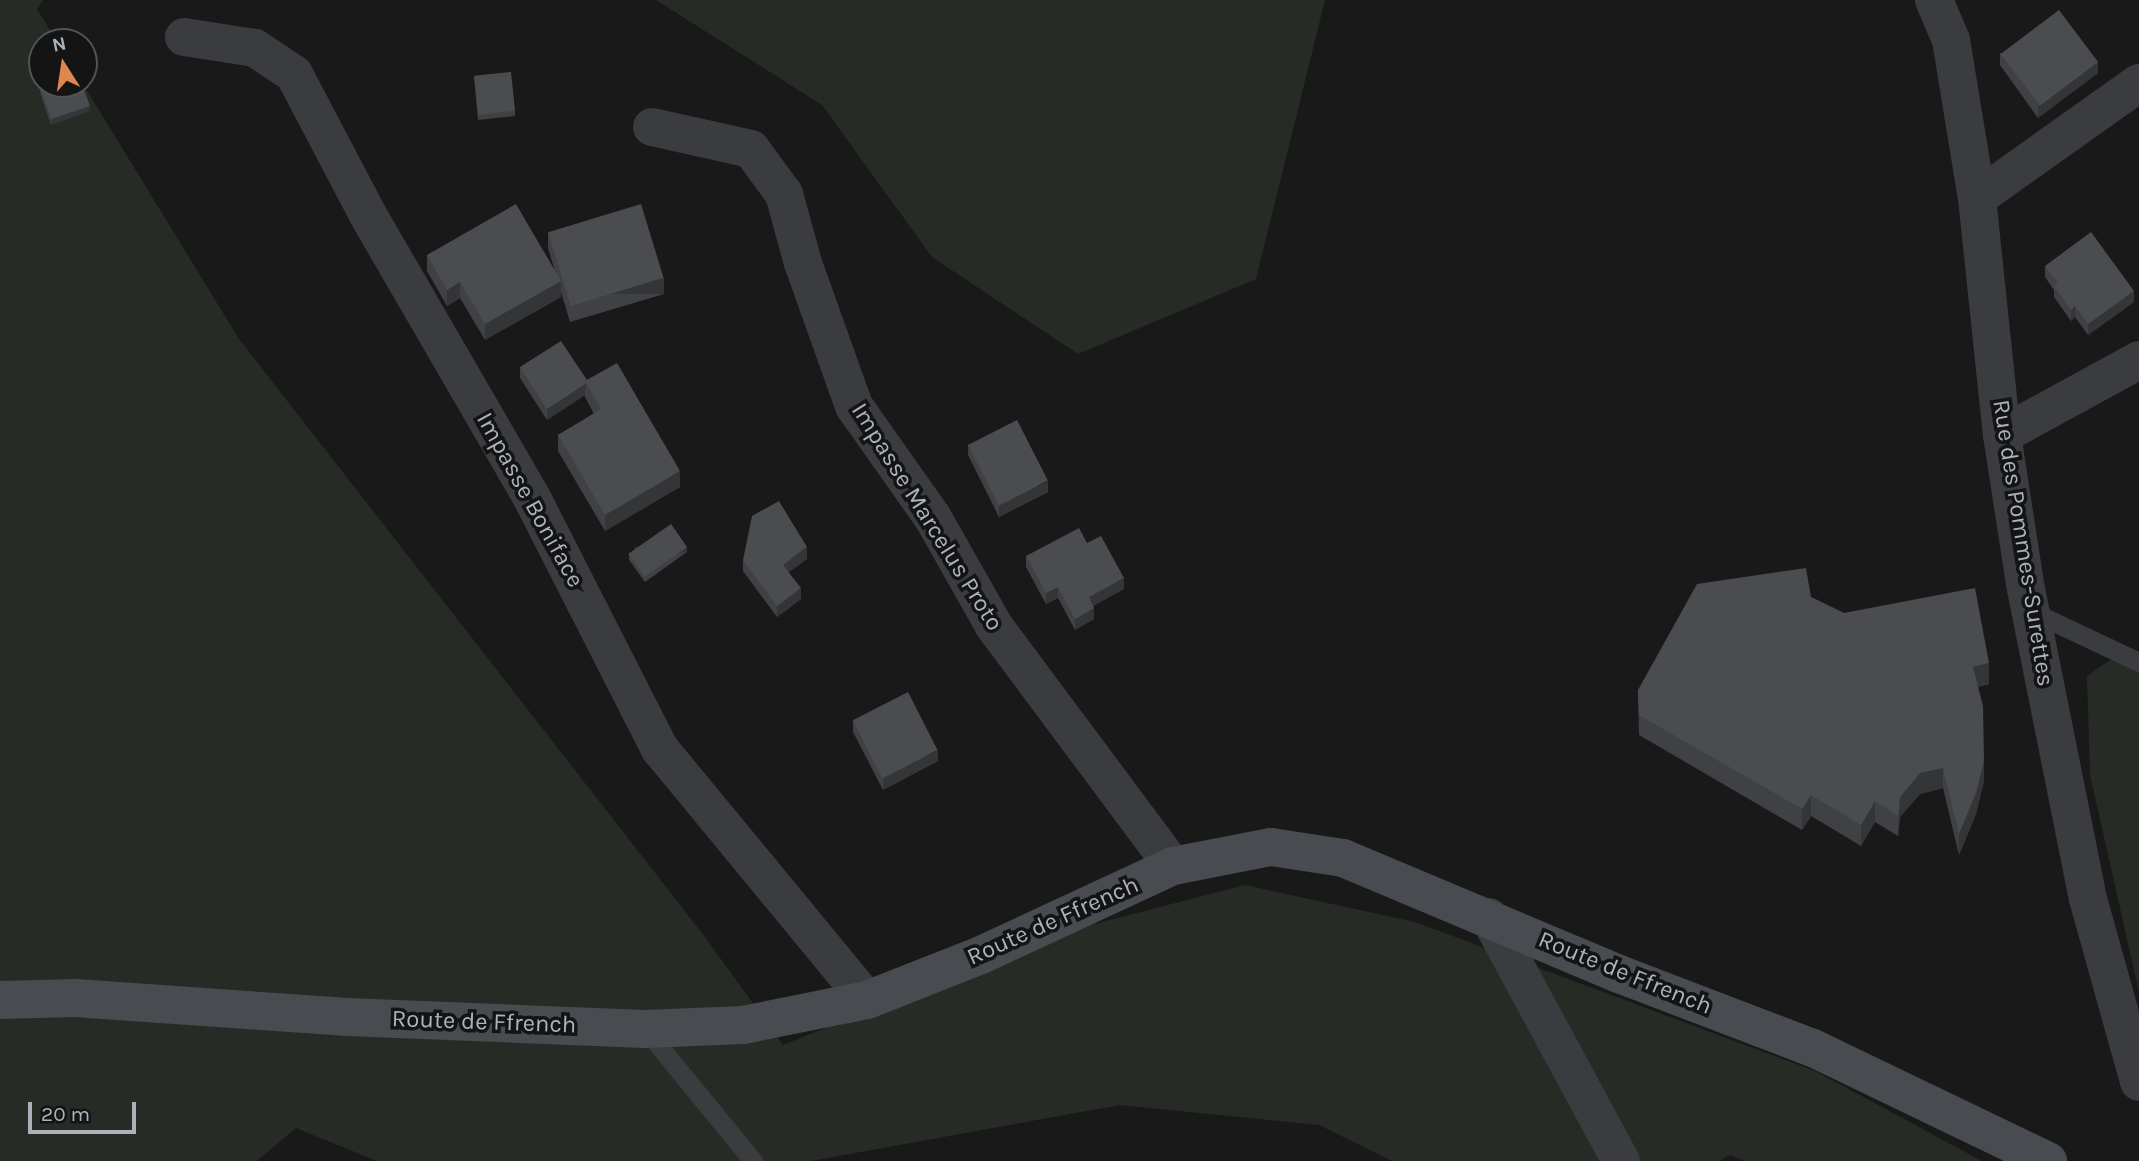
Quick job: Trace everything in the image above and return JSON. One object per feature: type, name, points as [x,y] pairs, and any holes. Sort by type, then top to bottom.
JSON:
[{"type":"main road","name":"Route de Ffrench","points":[[0,1000],[75,998],[347,1017],[645,1029],[743,1025],[867,1000],[981,955],[1173,866],[1271,847],[1343,858],[1489,917],[1619,974],[1813,1048],[2048,1161]]},
{"type":"street","name":"Rue des Pommes-Surettes","points":[[1934,0],[1951,40],[1977,198],[2003,435],[2030,611],[2088,900],[2139,1082]]},
{"type":"street","name":"Impasse Boniface","points":[[184,37],[255,48],[294,74],[368,215],[532,498],[660,749],[867,1000]]},
{"type":"street","points":[[1977,198],[2139,83]]},
{"type":"street","name":"Impasse Marcelus Proto","points":[[652,127],[751,149],[785,194],[803,263],[854,406],[933,518],[994,626],[1173,866]]},
{"type":"street","points":[[2003,435],[2139,360]]},
{"type":"street","points":[[1489,917],[1620,1161]]},
{"type":"lane","points":[[2030,611],[2139,662]]},
{"type":"lane","points":[[645,1029],[753,1161]]},
{"type":"shaded area","points":[[0,0],[43,0],[37,9],[49,28],[28,28],[28,98],[92,98],[239,339],[705,937],[783,1045],[1071,930],[1245,885],[1415,922],[1815,1071],[1982,1161],[1744,1161],[1730,1155],[1719,1161],[1392,1161],[1319,1125],[1120,1105],[811,1161],[377,1161],[296,1128],[257,1161],[0,1161]]},
{"type":"shaded area","points":[[656,0],[1325,0],[1256,279],[1078,354],[932,257],[822,105]]},
{"type":"shaded area","points":[[2110,660],[2128,660],[2139,666],[2139,992],[2090,775],[2087,676]]},
{"type":"building","points":[[2059,10],[2098,62],[2040,106],[2001,54]]},
{"type":"building","points":[[511,72],[515,111],[478,115],[474,76]]},
{"type":"building","points":[[44,98],[87,98],[90,106],[51,119]]},
{"type":"building","points":[[516,204],[561,281],[485,324],[460,282],[447,290],[427,255]]},
{"type":"building","points":[[641,204],[664,278],[571,306],[548,232]]},
{"type":"building","points":[[2091,232],[2134,291],[2088,324],[2075,306],[2071,310],[2054,286],[2058,283],[2045,266]]},
{"type":"building","points":[[561,341],[587,380],[547,409],[520,367]]},
{"type":"building","points":[[617,363],[680,471],[605,515],[558,435],[601,409],[585,381]]},
{"type":"building","points":[[1017,420],[1048,481],[999,506],[968,445]]},
{"type":"building","points":[[779,501],[807,547],[783,565],[801,588],[777,606],[743,560],[752,516]]},
{"type":"building","points":[[671,524],[687,547],[644,577],[628,554]]},
{"type":"building","points":[[1079,528],[1087,543],[1101,536],[1124,578],[1089,597],[1094,608],[1075,619],[1058,587],[1046,593],[1026,556]]},
{"type":"building","points":[[1806,568],[1811,597],[1844,613],[1975,588],[1989,663],[1973,667],[1983,706],[1984,761],[1976,793],[1959,834],[1943,768],[1920,773],[1900,797],[1898,816],[1875,801],[1861,825],[1811,795],[1802,809],[1639,715],[1638,690],[1697,584]]},
{"type":"building","points":[[908,692],[938,750],[882,778],[853,720]]}]
